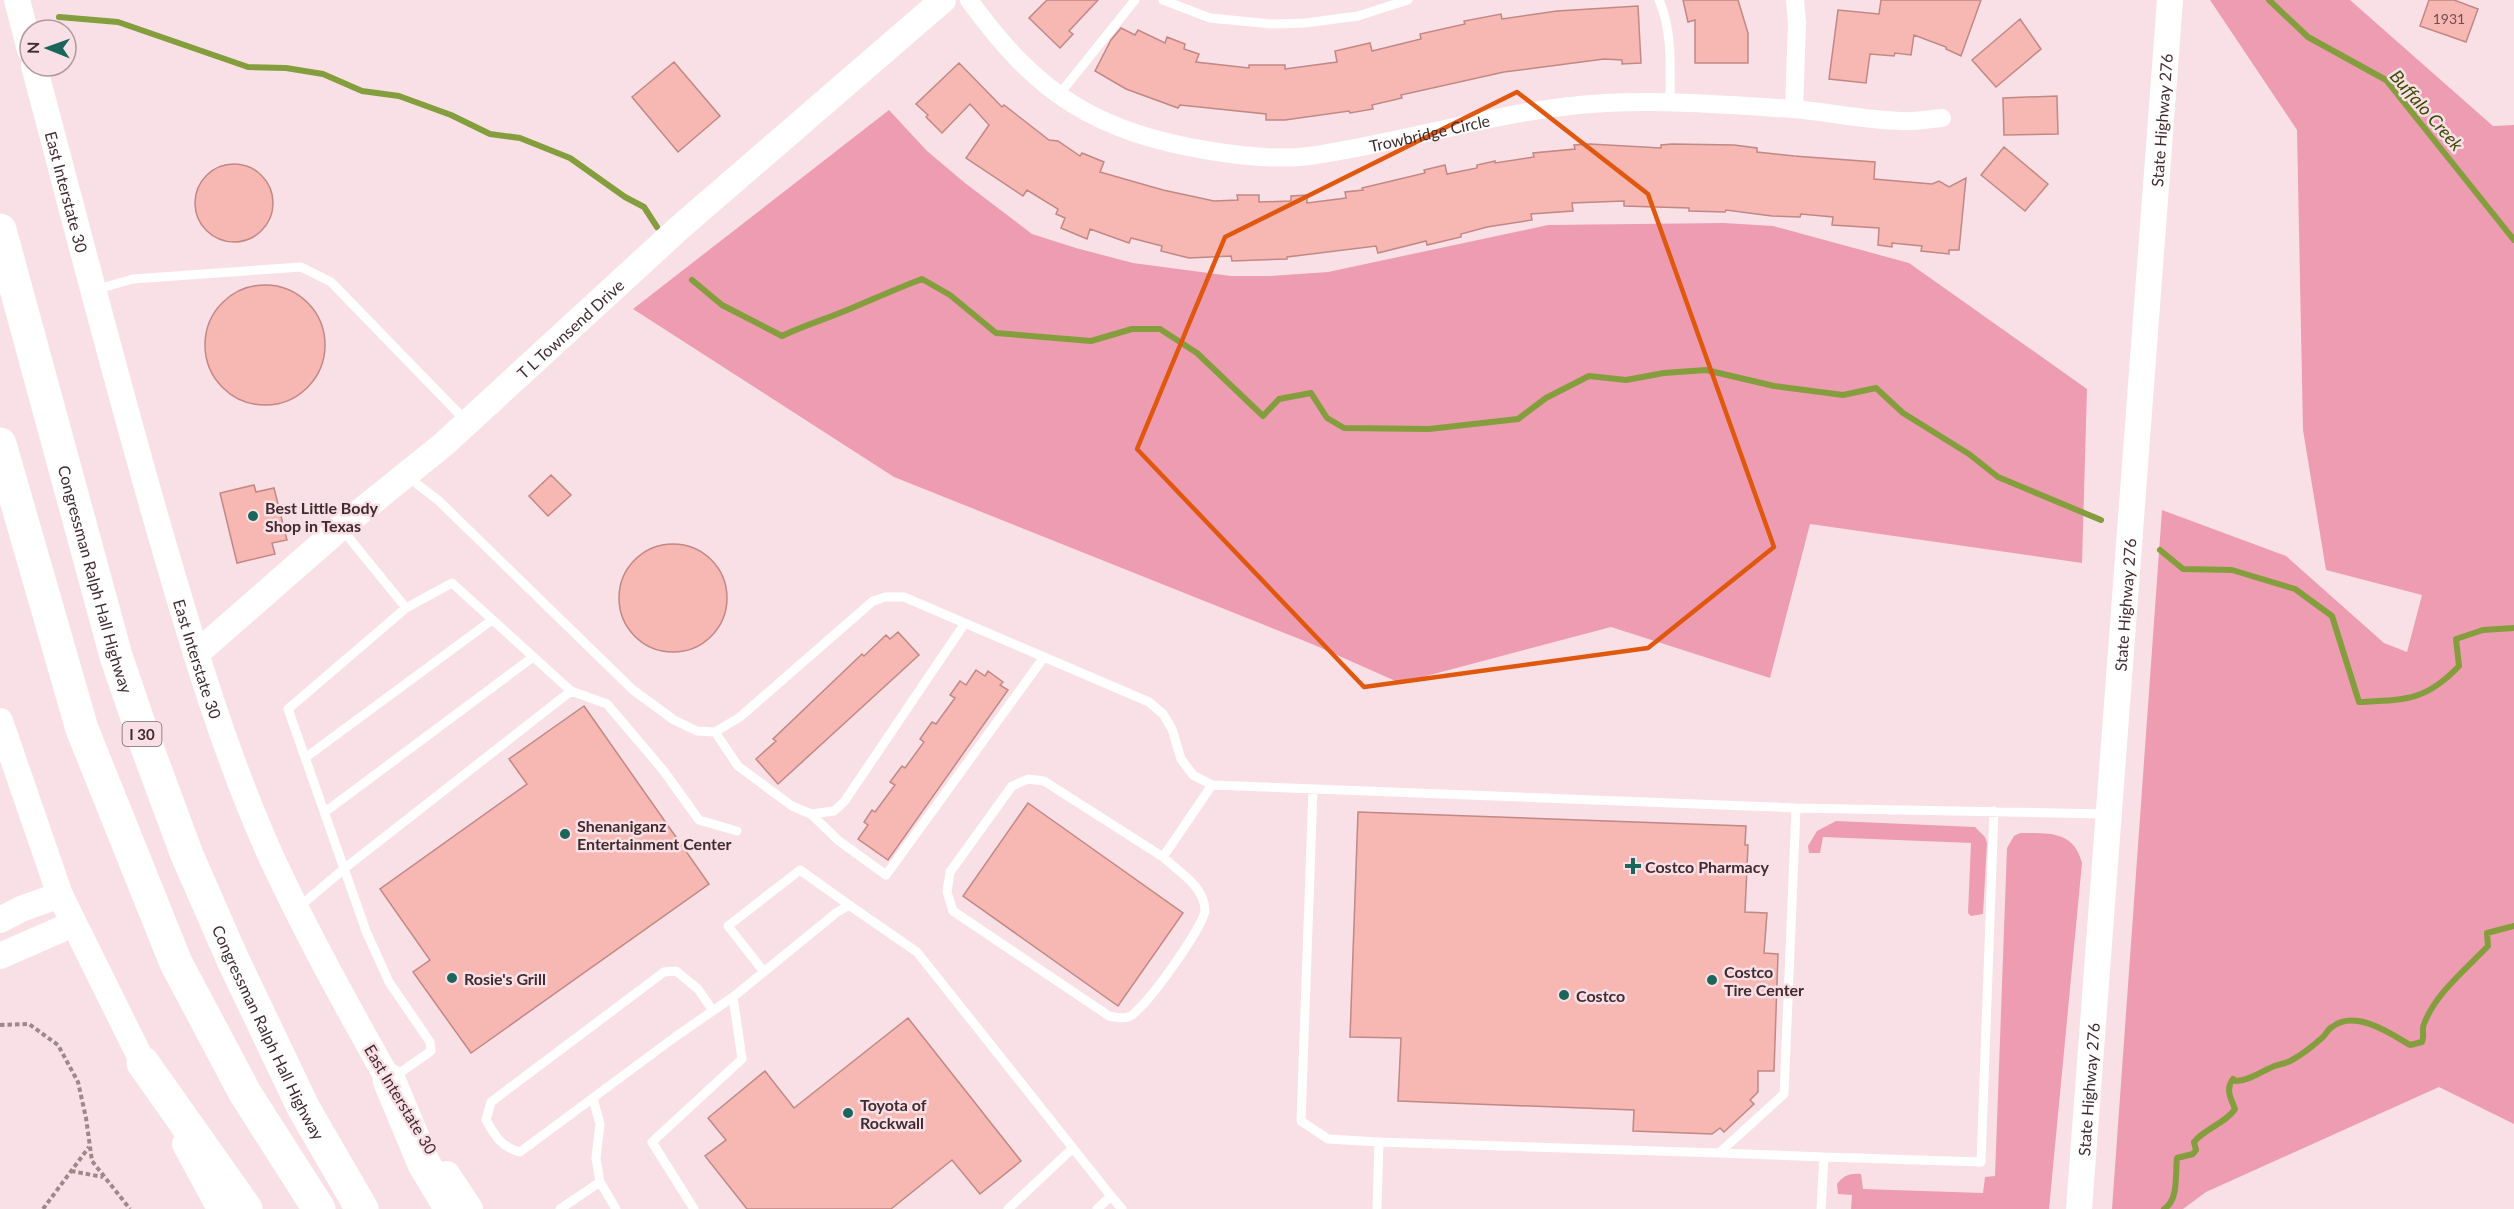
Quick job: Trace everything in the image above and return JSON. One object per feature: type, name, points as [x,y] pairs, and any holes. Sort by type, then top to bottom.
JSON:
[{"type":"highway","name":"Congressman Ralph Hall Highway","points":[[0,230],[116,656],[147,747],[187,855],[232,960],[304,1109],[362,1209]]},
{"type":"highway","points":[[0,444],[82,729],[154,911],[176,963],[245,1093],[319,1209]]},
{"type":"highway","points":[[143,1063],[246,1209]]},
{"type":"highway","points":[[389,1080],[424,1164],[451,1209]]},
{"type":"street","points":[[17,0],[22,18]]},
{"type":"street","name":"T L Townsend Drive","points":[[196,654],[341,527],[468,423],[678,229],[943,0]]},
{"type":"street","name":"Trowbridge Circle","points":[[969,0],[1019,63],[1058,96],[1112,126],[1171,144],[1237,155],[1306,156],[1382,144],[1499,116],[1605,103],[1670,103],[1794,109],[1903,122],[1942,117]]},
{"type":"street","points":[[1794,109],[1797,23],[1795,0]]},
{"type":"street","name":"State Highway 276","points":[[2079,1209],[2170,0]]},
{"type":"street","name":"East Interstate 30","points":[[37,78],[129,427],[196,654],[228,746],[269,850],[338,991],[414,1126],[470,1209]]},
{"type":"street","points":[[0,721],[60,895],[73,924],[220,1209]]},
{"type":"street","points":[[0,920],[21,909],[60,895]]},
{"type":"street","points":[[0,956],[73,924]]},
{"type":"lane","points":[[1058,96],[1135,0]]},
{"type":"lane","points":[[1163,0],[1210,18],[1272,24],[1305,23],[1358,16],[1408,0]]},
{"type":"lane","points":[[1659,0],[1665,14],[1669,42],[1670,103]]},
{"type":"lane","points":[[94,290],[133,279],[302,267],[331,282],[468,423]]},
{"type":"lane","points":[[406,475],[439,501],[633,690],[674,720],[697,731],[714,732],[754,705],[873,601],[885,597],[904,597],[1149,702],[1163,714],[1172,729],[1181,759],[1193,775],[1212,785],[1796,808],[2108,814]]},
{"type":"lane","points":[[341,527],[406,608]]},
{"type":"lane","points":[[389,1080],[431,1051],[430,1042],[389,982],[366,931],[288,709],[406,608],[452,583],[571,692],[607,704],[663,770],[699,820],[737,831]]},
{"type":"lane","points":[[306,758],[492,620]]},
{"type":"lane","points":[[811,814],[834,811],[844,802],[965,623]]},
{"type":"lane","points":[[325,812],[533,657]]},
{"type":"lane","points":[[714,732],[738,766],[792,806],[811,814],[839,841],[886,875],[1044,657]]},
{"type":"lane","points":[[297,909],[345,868],[571,692]]},
{"type":"lane","points":[[1028,779],[1044,781],[1163,857],[1201,892],[1205,912],[1195,934],[1142,1008],[1128,1017],[1109,1016],[953,911],[947,892],[950,872],[1012,786],[1028,779]]},
{"type":"lane","points":[[1163,857],[1212,785]]},
{"type":"lane","points":[[1313,789],[1301,1121],[1328,1138],[1379,1142],[1981,1162],[1994,811]]},
{"type":"lane","points":[[1719,1153],[1784,1094],[1796,808]]},
{"type":"lane","points":[[764,972],[728,926],[800,870],[916,952],[1122,1209]]},
{"type":"lane","points":[[713,1011],[698,989],[676,971],[664,972],[491,1102],[486,1120],[502,1144],[508,1149],[520,1152],[733,997],[836,913],[849,905]]},
{"type":"lane","points":[[694,1209],[652,1142],[742,1059],[733,997]]},
{"type":"lane","points":[[592,1099],[600,1124],[596,1158],[600,1182],[616,1209]]},
{"type":"lane","points":[[1377,1209],[1379,1142]]},
{"type":"lane","points":[[1008,1209],[1072,1148]]},
{"type":"lane","points":[[1821,1209],[1824,1156]]},
{"type":"lane","points":[[560,1209],[600,1182]]},
{"type":"lane","points":[[1097,1209],[1111,1196]]},
{"type":"path","points":[[0,1024],[29,1024],[58,1045],[78,1082],[92,1161],[130,1209]]},
{"type":"path","points":[[43,1209],[90,1146]]},
{"type":"path","points":[[71,1171],[104,1178]]},
{"type":"highlighted area","points":[[1517,92],[1648,194],[1774,547],[1648,648],[1364,687],[1137,449],[1225,237]]},
{"type":"shaded area","points":[[2210,0],[2350,0],[2493,126],[2514,125],[2514,1124],[2439,1087],[2206,1192],[2183,1209],[2112,1209],[2162,510],[2286,556],[2384,643],[2407,652],[2422,595],[2326,570],[2303,430],[2297,130]]},
{"type":"shaded area","points":[[889,110],[927,151],[1032,234],[1133,263],[1231,276],[1270,276],[1328,272],[1548,225],[1724,223],[1773,226],[1909,263],[2087,389],[2082,563],[1810,524],[1770,678],[1611,627],[1400,683],[1312,644],[894,477],[633,309]]},
{"type":"shaded area","points":[[1836,821],[1975,827],[1985,837],[1987,843],[1983,914],[1971,916],[1968,913],[1971,843],[1823,837],[1820,853],[1809,853],[1808,846],[1817,831]]},
{"type":"shaded area","points":[[2020,833],[2049,834],[2066,839],[2073,844],[2082,863],[2049,1209],[1851,1209],[1852,1195],[1838,1194],[1837,1184],[1850,1174],[1861,1174],[1863,1189],[1983,1193],[1985,1177],[1995,1176],[2007,848],[2014,836]]},
{"type":"building","points":[[1047,0],[1098,0],[1069,31],[1073,34],[1060,48],[1029,18]]},
{"type":"building","points":[[1683,0],[1738,0],[1748,33],[1748,63],[1695,63],[1695,20],[1688,22]]},
{"type":"building","points":[[1881,0],[1981,0],[1961,56],[1946,47],[1914,35],[1911,55],[1870,54],[1866,83],[1829,79],[1838,10],[1879,14]]},
{"type":"building","points":[[2429,0],[2454,0],[2478,9],[2466,42],[2420,26]]},
{"type":"building","points":[[1638,6],[1641,63],[1622,64],[1622,60],[1604,59],[1504,72],[1401,95],[1402,98],[1372,105],[1373,109],[1350,113],[1349,111],[1285,120],[1266,120],[1266,114],[1180,105],[1178,108],[1126,89],[1095,71],[1111,40],[1121,28],[1135,35],[1138,30],[1165,43],[1167,37],[1185,44],[1184,49],[1199,54],[1196,62],[1249,68],[1249,65],[1285,65],[1285,69],[1337,62],[1335,51],[1370,43],[1372,51],[1421,39],[1420,34],[1465,24],[1464,21],[1501,14],[1502,19],[1557,11]]},
{"type":"building","points":[[2020,19],[2041,49],[1996,87],[1972,60]]},
{"type":"building","points":[[674,62],[720,116],[678,152],[632,97]]},
{"type":"building","points":[[959,63],[1002,107],[1004,105],[1049,140],[1058,141],[1080,156],[1082,153],[1104,162],[1100,172],[1163,190],[1214,201],[1238,200],[1237,195],[1259,195],[1259,202],[1291,201],[1291,196],[1307,195],[1307,203],[1346,198],[1345,192],[1363,190],[1362,188],[1425,173],[1424,170],[1445,165],[1447,174],[1477,168],[1477,165],[1495,161],[1495,163],[1534,157],[1533,153],[1575,149],[1574,145],[1661,148],[1661,145],[1672,144],[1734,145],[1757,148],[1757,152],[1875,162],[1874,179],[1932,184],[1939,181],[1949,187],[1966,178],[1959,250],[1949,250],[1949,254],[1921,251],[1922,246],[1892,243],[1892,247],[1878,245],[1879,228],[1832,225],[1833,217],[1801,214],[1800,217],[1772,216],[1726,210],[1725,212],[1689,211],[1689,208],[1624,206],[1624,201],[1572,203],[1573,211],[1531,214],[1532,220],[1487,227],[1461,234],[1461,237],[1427,245],[1426,241],[1378,253],[1376,246],[1287,257],[1287,259],[1232,261],[1231,256],[1189,258],[1161,251],[1162,246],[1131,238],[1129,243],[1090,229],[1087,239],[1061,228],[1065,218],[1056,214],[1058,209],[1027,190],[1023,196],[966,158],[989,125],[970,104],[942,133],[916,104]]},
{"type":"building","points":[[2057,96],[2058,134],[2004,135],[2003,98]]},
{"type":"building","points":[[2004,147],[2048,184],[2025,211],[1981,175]]},
{"type":"building","points":[[234,164],[249,167],[262,175],[270,188],[273,203],[270,218],[262,231],[249,239],[234,242],[219,239],[206,231],[198,218],[195,203],[198,188],[206,175],[219,167]]},
{"type":"building","points":[[265,285],[288,290],[307,303],[320,322],[325,345],[320,368],[307,387],[288,400],[265,405],[242,400],[223,387],[210,368],[205,345],[210,322],[223,303],[242,290]]},
{"type":"building","points":[[551,475],[571,495],[548,516],[529,496]]},
{"type":"building","name":"Best Little Body Shop in Texas","points":[[254,485],[256,492],[274,488],[287,540],[272,543],[275,554],[237,563],[220,493]]},
{"type":"building","points":[[673,544],[694,548],[711,560],[723,577],[727,598],[723,619],[711,636],[694,648],[673,652],[652,648],[635,636],[623,619],[619,598],[623,577],[635,560],[652,548]]},
{"type":"building","points":[[898,632],[919,655],[778,784],[756,759],[776,741],[773,739],[862,654],[864,656],[886,635],[890,639]]},
{"type":"building","points":[[976,670],[985,676],[988,671],[1003,682],[1000,685],[1008,690],[888,860],[858,839],[868,825],[864,822],[872,810],[875,812],[895,785],[890,782],[902,766],[905,768],[924,742],[920,739],[932,722],[936,724],[955,698],[950,695],[960,681],[966,685]]},
{"type":"building","name":"Shenaniganz Entertainment Center","points":[[584,706],[709,884],[471,1053],[413,972],[430,960],[380,889],[527,784],[509,759]]},
{"type":"building","points":[[1028,803],[1183,913],[1118,1006],[963,896]]},
{"type":"building","name":"Costco","points":[[1358,812],[1746,826],[1745,845],[1748,845],[1745,912],[1767,913],[1764,953],[1778,954],[1774,1071],[1758,1071],[1758,1092],[1750,1100],[1754,1104],[1724,1132],[1720,1128],[1712,1134],[1633,1131],[1634,1110],[1398,1101],[1401,1038],[1350,1037]]},
{"type":"building","name":"Toyota of Rockwall","points":[[908,1018],[1021,1161],[980,1194],[952,1160],[891,1209],[747,1209],[705,1156],[726,1140],[708,1118],[765,1071],[794,1108]]},
{"type":"waterway","name":"Buffalo Creek","points":[[2269,0],[2308,37],[2386,80],[2514,240]]},
{"type":"waterway","points":[[59,17],[118,22],[248,67],[286,68],[323,74],[362,91],[399,96],[451,115],[490,134],[520,138],[570,158],[625,197],[644,207],[657,227]]},
{"type":"waterway","points":[[692,280],[722,305],[782,336],[922,279],[950,295],[996,333],[1091,341],[1132,329],[1160,329],[1197,353],[1263,416],[1279,399],[1311,393],[1327,418],[1344,428],[1429,429],[1518,419],[1546,398],[1589,376],[1626,380],[1664,373],[1706,370],[1774,386],[1843,395],[1876,388],[1903,413],[1969,454],[1998,477],[2101,520]]},
{"type":"waterway","points":[[2160,550],[2183,569],[2232,570],[2295,589],[2332,616],[2359,702],[2402,699],[2425,692],[2447,678],[2459,666],[2456,639],[2483,630],[2514,628]]},
{"type":"waterway","points":[[2164,1209],[2169,1205],[2174,1193],[2177,1158],[2193,1154],[2196,1150],[2194,1142],[2226,1119],[2235,1109],[2229,1090],[2233,1079],[2236,1081],[2246,1079],[2290,1061],[2341,1022],[2362,1022],[2372,1025],[2410,1045],[2422,1042],[2423,1026],[2429,1013],[2452,982],[2488,946],[2487,933],[2514,926]]},
{"type":"place","name":"Best Little Body Shop in Texas","points":[[253,516]]},
{"type":"place","name":"Shenaniganz Entertainment Center","points":[[565,834]]},
{"type":"place","name":"Costco Pharmacy","points":[[1633,866]]},
{"type":"place","name":"Rosie's Grill","points":[[452,978]]},
{"type":"place","name":"Costco Tire Center","points":[[1712,980]]},
{"type":"place","name":"Costco","points":[[1564,995]]},
{"type":"place","name":"Toyota of Rockwall","points":[[848,1113]]}]
